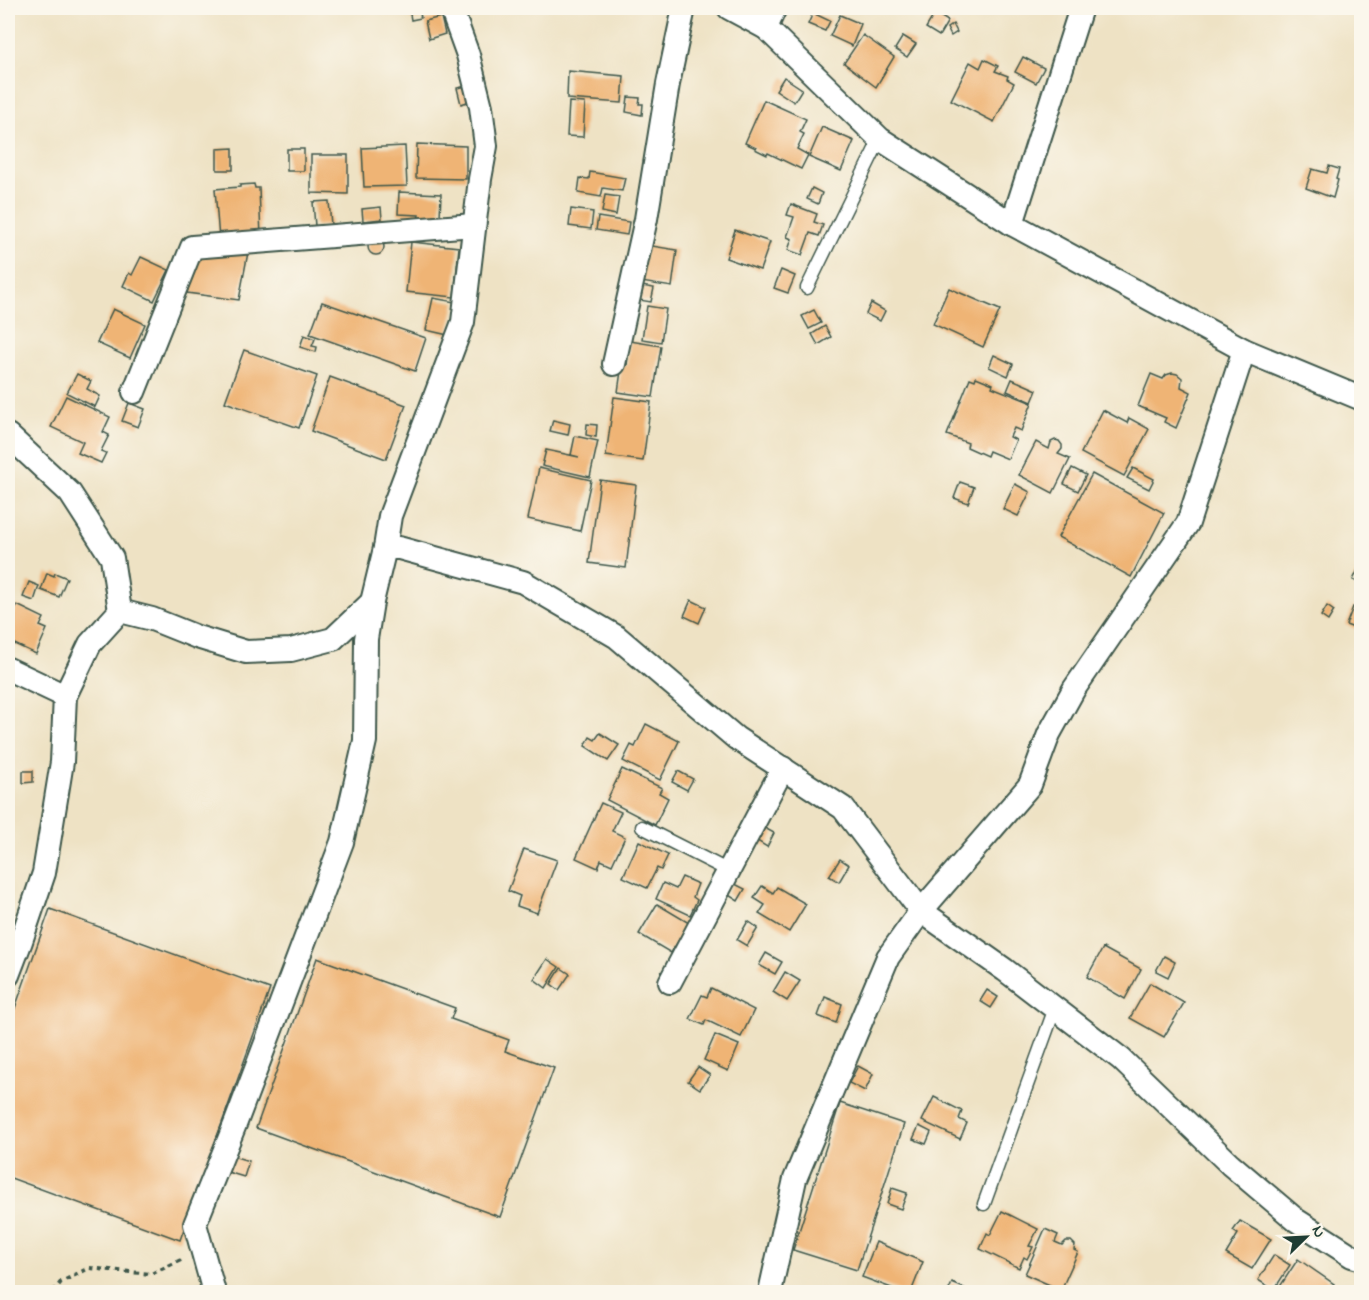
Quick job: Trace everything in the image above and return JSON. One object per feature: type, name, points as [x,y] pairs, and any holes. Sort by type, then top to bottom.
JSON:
[{"type":"street","points":[[214,1293],[195,1224],[342,842],[365,741],[366,639],[372,602],[386,548],[390,516],[463,322],[486,146],[481,107],[468,55],[451,8]]},
{"type":"street","points":[[614,364],[646,219],[668,84],[684,8]]},
{"type":"street","points":[[729,8],[766,28],[880,139],[1012,224],[1244,350],[1362,399]]},
{"type":"street","points":[[766,28],[775,8]]},
{"type":"street","points":[[1012,224],[1081,8]]},
{"type":"street","points":[[134,392],[192,247],[474,225]]},
{"type":"street","points":[[770,1293],[795,1179],[888,957],[921,911],[1030,785],[1049,734],[1074,689],[1188,523],[1244,350]]},
{"type":"street","points":[[8,435],[70,493],[112,558],[120,611]]},
{"type":"street","points":[[386,548],[399,548],[523,582],[617,638],[736,738],[843,808],[921,911],[1005,970],[1122,1059],[1230,1164],[1296,1220],[1352,1256],[1362,1259]]},
{"type":"street","points":[[120,611],[246,652],[291,650],[333,639],[372,602]]},
{"type":"street","points":[[8,975],[44,873],[62,762],[65,696],[90,644],[120,611]]},
{"type":"street","points":[[8,669],[65,696]]},
{"type":"street","points":[[670,982],[783,768]]},
{"type":"lane","points":[[807,288],[880,139]]},
{"type":"lane","points":[[642,827],[729,871]]},
{"type":"lane","points":[[984,1204],[1055,1008]]},
{"type":"path","points":[[53,1293],[61,1282],[89,1268],[151,1274],[185,1258],[195,1224]]},
{"type":"path","points":[[1355,1293],[1362,1284]]},
{"type":"building","points":[[409,8],[419,8],[421,18],[411,20]]},
{"type":"building","points":[[813,13],[830,21],[825,31],[808,24]]},
{"type":"building","points":[[935,13],[948,21],[939,36],[926,28]]},
{"type":"building","points":[[840,15],[861,24],[852,46],[830,36]]},
{"type":"building","points":[[441,17],[445,34],[429,39],[425,21]]},
{"type":"building","points":[[953,24],[957,32],[951,36],[947,28]]},
{"type":"building","points":[[863,35],[894,57],[876,87],[844,63]]},
{"type":"building","points":[[903,36],[916,44],[907,57],[895,49]]},
{"type":"building","points":[[1023,57],[1044,68],[1036,83],[1015,72]]},
{"type":"building","points":[[984,59],[998,66],[995,71],[1008,76],[1007,79],[1014,83],[994,122],[951,100],[970,62],[980,68]]},
{"type":"building","points":[[568,71],[624,76],[622,103],[567,99]]},
{"type":"building","points":[[784,77],[802,89],[794,102],[776,90]]},
{"type":"building","points":[[467,86],[470,101],[461,104],[457,88]]},
{"type":"building","points":[[628,97],[640,98],[639,104],[643,104],[642,115],[626,112]]},
{"type":"building","points":[[764,100],[806,119],[800,132],[804,134],[797,149],[808,155],[801,169],[745,143]]},
{"type":"building","points":[[569,102],[585,103],[583,137],[567,136]]},
{"type":"building","points":[[822,127],[854,141],[841,171],[809,157]]},
{"type":"building","points":[[417,144],[466,146],[466,179],[416,178]]},
{"type":"building","points":[[405,146],[407,186],[364,187],[362,148]]},
{"type":"building","points":[[233,148],[233,170],[217,170],[217,149]]},
{"type":"building","points":[[287,149],[304,149],[304,171],[287,171]]},
{"type":"building","points":[[311,155],[348,155],[348,194],[311,193]]},
{"type":"building","points":[[1329,166],[1339,169],[1333,198],[1306,188],[1312,169],[1327,173]]},
{"type":"building","points":[[590,172],[625,178],[622,191],[603,188],[601,197],[578,193],[580,178],[589,179]]},
{"type":"building","points":[[254,184],[255,188],[259,188],[261,237],[219,239],[215,189]]},
{"type":"building","points":[[812,188],[822,193],[818,204],[807,199]]},
{"type":"building","points":[[399,192],[441,194],[440,217],[433,216],[432,222],[418,221],[419,215],[398,214]]},
{"type":"building","points":[[605,195],[619,197],[616,215],[602,212]]},
{"type":"building","points":[[329,201],[331,225],[315,226],[313,202]]},
{"type":"building","points":[[791,204],[817,214],[814,222],[823,225],[819,236],[810,233],[802,255],[788,250],[792,239],[787,237],[794,217],[787,215]]},
{"type":"building","points":[[381,207],[382,219],[363,221],[362,209]]},
{"type":"building","points":[[571,209],[593,212],[591,229],[569,226]]},
{"type":"building","points":[[598,217],[629,222],[627,235],[596,230]]},
{"type":"building","points":[[735,230],[770,242],[760,270],[726,258]]},
{"type":"building","points":[[376,239],[382,241],[384,247],[382,253],[376,255],[370,253],[368,247],[370,241]]},
{"type":"building","points":[[411,242],[459,247],[454,297],[406,292]]},
{"type":"building","points":[[646,245],[677,250],[672,287],[641,282]]},
{"type":"building","points":[[249,247],[239,300],[187,293],[198,249]]},
{"type":"building","points":[[141,257],[169,270],[154,301],[123,286],[129,273],[132,275]]},
{"type":"building","points":[[781,270],[795,276],[788,293],[774,288]]},
{"type":"building","points":[[635,285],[654,288],[651,302],[633,299]]},
{"type":"building","points":[[949,288],[1000,310],[983,347],[933,324]]},
{"type":"building","points":[[433,298],[455,302],[448,335],[426,330]]},
{"type":"building","points":[[322,302],[426,338],[415,371],[310,334]]},
{"type":"building","points":[[871,303],[885,311],[880,321],[866,314]]},
{"type":"building","points":[[647,306],[666,309],[661,342],[642,339]]},
{"type":"building","points":[[113,309],[145,324],[130,358],[97,343]]},
{"type":"building","points":[[814,310],[821,323],[809,329],[802,316]]},
{"type":"building","points":[[825,326],[831,337],[818,345],[812,334]]},
{"type":"building","points":[[304,335],[315,339],[312,346],[317,347],[316,352],[300,347]]},
{"type":"building","points":[[630,341],[661,346],[653,397],[618,392],[622,364],[627,365]]},
{"type":"building","points":[[244,350],[317,376],[299,428],[225,402]]},
{"type":"building","points":[[994,355],[1013,364],[1008,376],[989,367]]},
{"type":"building","points":[[1172,373],[1182,378],[1181,387],[1191,392],[1176,428],[1164,422],[1166,418],[1138,406],[1151,374],[1163,379]]},
{"type":"building","points":[[77,374],[91,381],[87,389],[100,396],[95,407],[67,393]]},
{"type":"building","points":[[330,377],[406,405],[386,459],[311,431]]},
{"type":"building","points":[[976,377],[993,384],[992,387],[1032,403],[1021,431],[1014,428],[1010,437],[1016,440],[1008,459],[989,451],[987,456],[967,447],[968,443],[947,435],[970,378],[975,380]]},
{"type":"building","points":[[1012,379],[1037,390],[1032,402],[1007,391]]},
{"type":"building","points":[[66,396],[110,417],[103,432],[109,435],[101,451],[106,453],[101,463],[78,453],[83,442],[51,427]]},
{"type":"building","points":[[614,397],[651,402],[643,461],[606,456]]},
{"type":"building","points":[[129,403],[145,409],[138,427],[122,421]]},
{"type":"building","points":[[1103,410],[1127,423],[1129,418],[1149,429],[1124,476],[1081,453]]},
{"type":"building","points":[[553,420],[570,424],[568,435],[550,431]]},
{"type":"building","points":[[587,424],[597,425],[596,437],[586,435]]},
{"type":"building","points":[[575,436],[598,441],[590,477],[542,466],[546,450],[579,457],[571,455]]},
{"type":"building","points":[[1055,440],[1062,445],[1058,454],[1070,459],[1053,493],[1019,475],[1036,442],[1049,449],[1051,442]]},
{"type":"building","points":[[539,468],[591,480],[580,531],[528,519]]},
{"type":"building","points":[[1072,468],[1086,475],[1078,491],[1064,484]]},
{"type":"building","points":[[1133,468],[1154,479],[1149,489],[1127,478]]},
{"type":"building","points":[[1092,474],[1164,513],[1131,577],[1058,537]]},
{"type":"building","points":[[600,480],[636,485],[626,568],[589,563]]},
{"type":"building","points":[[960,482],[974,487],[968,503],[954,498]]},
{"type":"building","points":[[1015,484],[1030,492],[1018,516],[1003,509]]},
{"type":"building","points":[[1359,568],[1362,569],[1362,584],[1353,580]]},
{"type":"building","points":[[47,573],[54,576],[55,573],[67,578],[59,597],[41,590]]},
{"type":"building","points":[[29,582],[39,586],[34,601],[23,597]]},
{"type":"building","points":[[691,600],[706,607],[699,623],[684,616]]},
{"type":"building","points":[[17,605],[44,618],[40,626],[47,629],[36,654],[8,641],[8,622]]},
{"type":"building","points":[[1327,606],[1334,611],[1328,621],[1321,616]]},
{"type":"building","points":[[1353,607],[1362,611],[1362,631],[1346,625]]},
{"type":"building","points":[[646,724],[679,741],[660,780],[623,761],[631,745],[635,747]]},
{"type":"building","points":[[600,733],[619,745],[608,761],[585,746],[590,737],[595,740]]},
{"type":"building","points":[[622,769],[662,788],[659,793],[668,798],[655,825],[607,800]]},
{"type":"building","points":[[23,771],[33,771],[33,782],[23,783]]},
{"type":"building","points":[[678,771],[693,779],[687,790],[672,782]]},
{"type":"building","points":[[601,803],[621,812],[612,831],[625,837],[612,865],[601,860],[598,868],[576,858]]},
{"type":"building","points":[[761,826],[774,833],[767,847],[754,839]]},
{"type":"building","points":[[639,841],[668,855],[661,870],[657,868],[647,888],[623,877]]},
{"type":"building","points":[[524,849],[557,860],[537,913],[517,906],[520,896],[508,891]]},
{"type":"building","points":[[840,859],[849,865],[839,882],[829,876]]},
{"type":"building","points":[[682,877],[698,884],[693,897],[697,900],[690,915],[656,899],[663,883],[676,889]]},
{"type":"building","points":[[733,883],[745,889],[738,901],[727,894]]},
{"type":"building","points":[[762,886],[773,893],[777,887],[806,904],[789,932],[759,914],[765,905],[754,898]]},
{"type":"building","points":[[657,904],[689,923],[671,953],[639,934]]},
{"type":"building","points":[[50,909],[270,989],[180,1240],[8,1177],[8,1028]]},
{"type":"building","points":[[748,921],[758,928],[747,946],[737,940]]},
{"type":"building","points":[[1103,948],[1141,969],[1125,999],[1087,977]]},
{"type":"building","points":[[766,953],[782,962],[775,974],[759,965]]},
{"type":"building","points":[[1164,956],[1175,962],[1168,977],[1156,971]]},
{"type":"building","points":[[317,958],[455,1008],[451,1019],[509,1040],[505,1051],[554,1068],[500,1217],[256,1128]]},
{"type":"building","points":[[547,959],[559,967],[546,988],[534,979]]},
{"type":"building","points":[[561,968],[570,974],[559,990],[551,984]]},
{"type":"building","points":[[785,972],[800,981],[787,1001],[773,992]]},
{"type":"building","points":[[1150,983],[1184,1003],[1164,1037],[1130,1018]]},
{"type":"building","points":[[711,988],[754,1010],[741,1037],[706,1020],[704,1025],[690,1019],[702,995],[707,997]]},
{"type":"building","points":[[987,990],[998,997],[991,1008],[980,1001]]},
{"type":"building","points":[[825,997],[842,1004],[836,1023],[818,1016]]},
{"type":"building","points":[[715,1035],[739,1045],[728,1071],[704,1060]]},
{"type":"building","points":[[858,1066],[873,1074],[865,1091],[849,1083]]},
{"type":"building","points":[[698,1067],[710,1075],[700,1089],[688,1081]]},
{"type":"building","points":[[934,1097],[962,1111],[959,1119],[967,1123],[960,1139],[922,1121]]},
{"type":"building","points":[[840,1103],[904,1124],[857,1270],[793,1250]]},
{"type":"building","points":[[919,1126],[931,1132],[926,1144],[913,1139]]},
{"type":"building","points":[[229,1155],[249,1161],[244,1177],[224,1171]]},
{"type":"building","points":[[892,1188],[907,1193],[901,1209],[887,1204]]},
{"type":"building","points":[[1002,1211],[1038,1229],[1029,1246],[1033,1247],[1027,1259],[1024,1257],[1019,1268],[980,1249],[987,1233],[990,1235]]},
{"type":"building","points":[[1240,1221],[1271,1239],[1252,1269],[1226,1254],[1238,1234],[1233,1231]]},
{"type":"building","points":[[1045,1229],[1058,1235],[1055,1242],[1062,1245],[1066,1241],[1071,1241],[1075,1245],[1074,1250],[1078,1252],[1061,1290],[1025,1274]]},
{"type":"building","points":[[876,1242],[923,1262],[911,1292],[902,1292],[862,1277]]},
{"type":"building","points":[[1274,1255],[1290,1265],[1274,1290],[1258,1280]]},
{"type":"building","points":[[1298,1259],[1334,1284],[1328,1292],[1285,1292],[1279,1288]]},
{"type":"building","points":[[952,1283],[973,1292],[948,1292]]}]
